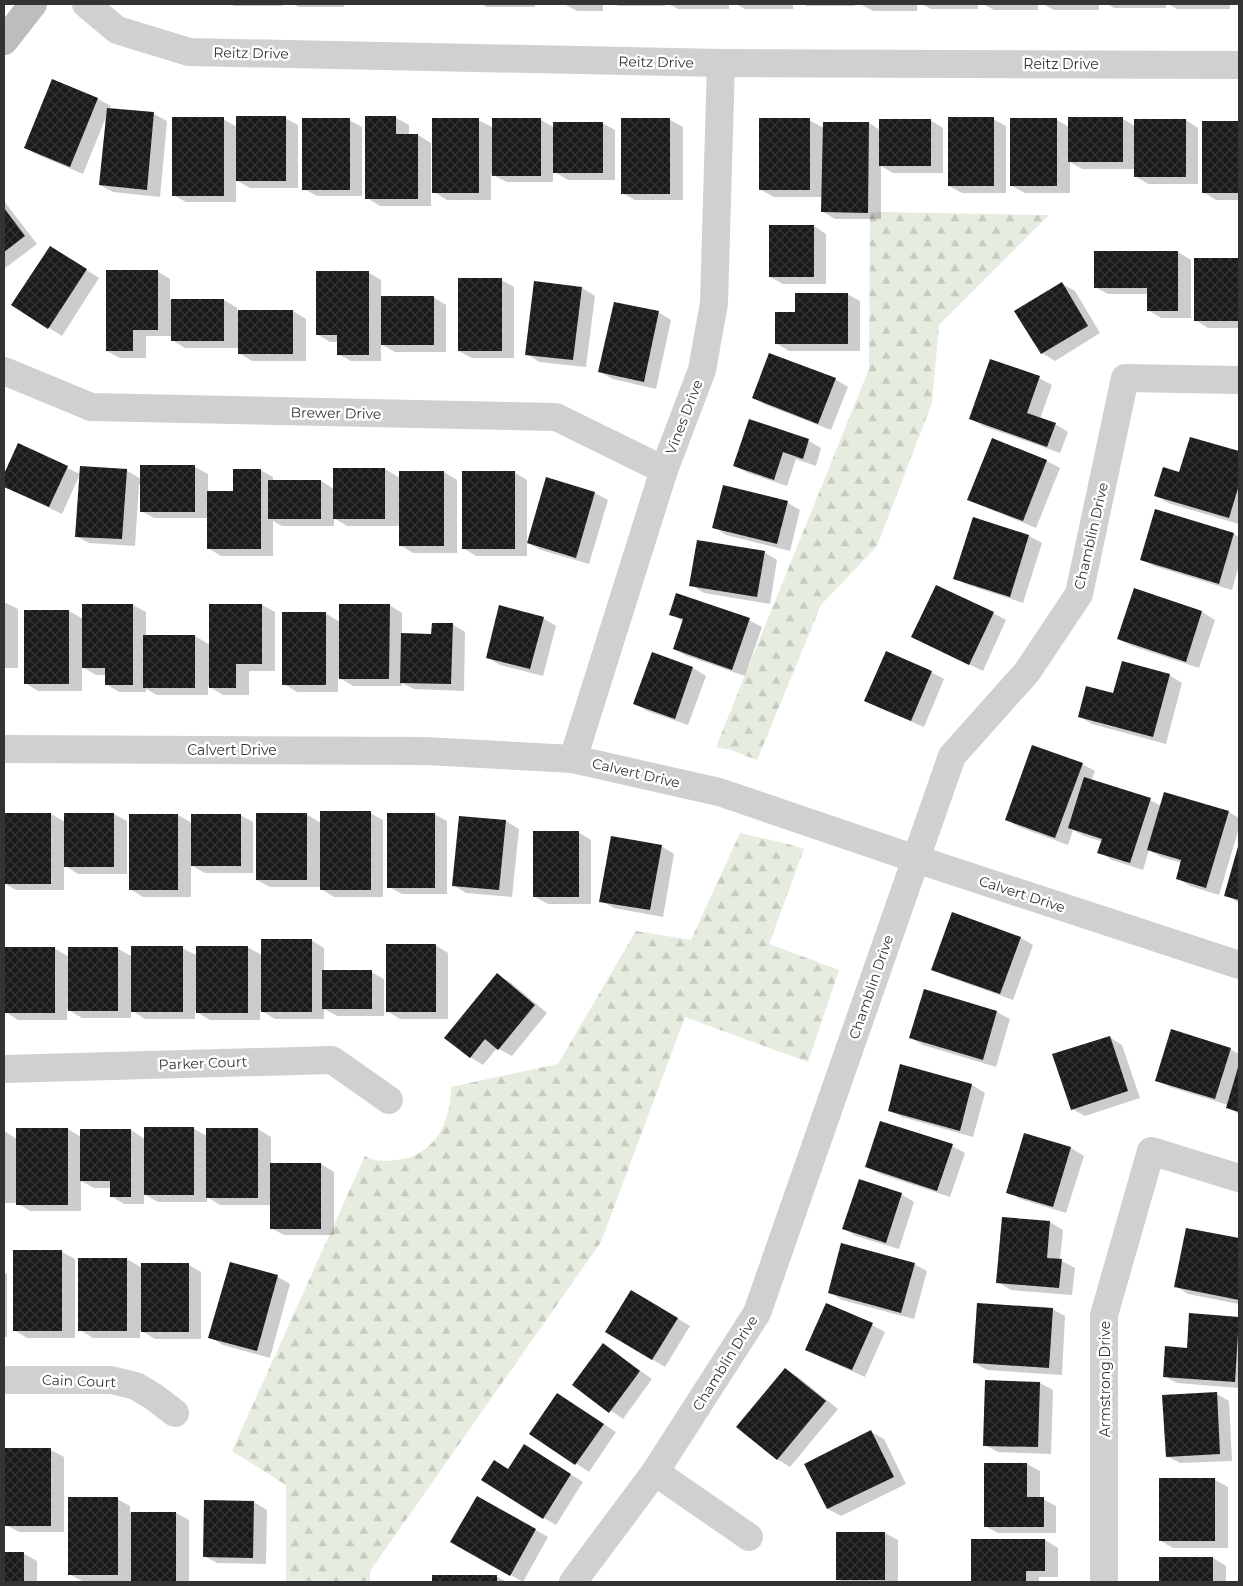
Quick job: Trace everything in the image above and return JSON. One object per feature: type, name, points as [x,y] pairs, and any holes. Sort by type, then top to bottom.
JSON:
[{"type":"street","points":[[4,41],[33,4]]},
{"type":"street","name":"Reitz Drive","points":[[86,4],[117,30],[189,52],[721,63],[1239,65]]},
{"type":"street","name":"Vines Drive","points":[[573,759],[664,470],[702,370],[714,303],[721,63]]},
{"type":"street","name":"Brewer Drive","points":[[4,371],[91,408],[556,417],[664,470]]},
{"type":"street","name":"Chamblin Drive","points":[[573,1582],[655,1472],[757,1313],[952,756],[1027,672],[1079,594],[1125,378],[1239,380]]},
{"type":"street","name":"Calvert Drive","points":[[4,750],[425,751],[573,759],[719,792],[916,860],[1239,965]]},
{"type":"street","name":"Parker Court","points":[[4,1069],[332,1060],[389,1100]]},
{"type":"street","name":"Armstrong Drive","points":[[1104,1582],[1104,1315],[1151,1151],[1239,1178]]},
{"type":"street","name":"Cain Court","points":[[4,1380],[111,1380],[136,1386],[175,1413]]},
{"type":"street","points":[[655,1472],[749,1537]]},
{"type":"green space","points":[[870,213],[1049,215],[939,325],[932,403],[877,546],[821,605],[757,760],[731,750],[716,747],[869,369]]},
{"type":"green space","points":[[740,833],[804,849],[769,944],[839,970],[808,1062],[685,1017],[601,1242],[370,1571],[370,1582],[286,1582],[286,1485],[232,1451],[365,1156],[383,1161],[405,1159],[429,1146],[442,1129],[446,1119],[451,1087],[558,1064],[636,931],[691,940]]},
{"type":"building","points":[[52,79],[98,98],[70,167],[24,148]]},
{"type":"building","points":[[107,108],[154,112],[147,190],[99,185]]},
{"type":"building","points":[[236,116],[286,116],[286,181],[236,181]]},
{"type":"building","points":[[365,116],[396,116],[396,134],[418,134],[418,199],[365,199]]},
{"type":"building","points":[[172,117],[224,117],[224,196],[172,196]]},
{"type":"building","points":[[948,117],[994,117],[994,186],[948,186]]},
{"type":"building","points":[[1068,117],[1123,117],[1123,162],[1068,162]]},
{"type":"building","points":[[302,118],[350,118],[350,190],[302,190]]},
{"type":"building","points":[[432,118],[479,118],[479,193],[432,193]]},
{"type":"building","points":[[492,118],[541,118],[541,176],[492,176]]},
{"type":"building","points":[[621,118],[670,118],[670,194],[621,194]]},
{"type":"building","points":[[759,118],[810,118],[810,190],[759,190]]},
{"type":"building","points":[[1010,118],[1057,118],[1057,186],[1010,186]]},
{"type":"building","points":[[879,119],[931,119],[931,166],[879,166]]},
{"type":"building","points":[[1134,119],[1186,119],[1186,177],[1134,177]]},
{"type":"building","points":[[1202,121],[1239,121],[1239,193],[1202,193]]},
{"type":"building","points":[[553,122],[603,122],[603,173],[553,173]]},
{"type":"building","points":[[823,122],[869,122],[868,213],[821,212]]},
{"type":"building","points":[[4,208],[25,236],[4,252]]},
{"type":"building","points":[[769,225],[814,225],[814,277],[769,277]]},
{"type":"building","points":[[50,246],[87,269],[48,329],[11,305]]},
{"type":"building","points":[[1094,251],[1178,251],[1178,311],[1147,311],[1147,288],[1094,288]]},
{"type":"building","points":[[1194,258],[1239,258],[1239,321],[1194,321]]},
{"type":"building","points":[[106,270],[158,270],[158,330],[133,330],[133,351],[106,351]]},
{"type":"building","points":[[316,271],[369,271],[369,355],[337,355],[337,335],[316,335]]},
{"type":"building","points":[[458,278],[502,278],[502,351],[458,351]]},
{"type":"building","points":[[534,281],[582,287],[573,360],[525,355]]},
{"type":"building","points":[[1062,282],[1088,326],[1041,354],[1014,311]]},
{"type":"building","points":[[795,293],[848,293],[848,344],[775,344],[775,312],[795,312]]},
{"type":"building","points":[[381,296],[434,296],[434,345],[381,345]]},
{"type":"building","points":[[171,299],[224,299],[224,341],[171,341]]},
{"type":"building","points":[[614,302],[659,311],[644,382],[598,372]]},
{"type":"building","points":[[238,310],[293,310],[293,354],[238,354]]},
{"type":"building","points":[[769,353],[836,378],[818,424],[752,398]]},
{"type":"building","points":[[990,359],[1040,376],[1027,413],[1056,423],[1047,447],[969,419]]},
{"type":"building","points":[[749,419],[809,439],[803,459],[783,452],[774,480],[733,466]]},
{"type":"building","points":[[1190,437],[1239,451],[1239,485],[1229,518],[1154,496],[1163,467],[1179,472]]},
{"type":"building","points":[[992,438],[1047,460],[1023,521],[967,500]]},
{"type":"building","points":[[18,443],[68,466],[49,507],[4,487],[4,474]]},
{"type":"building","points":[[140,465],[195,465],[195,512],[140,512]]},
{"type":"building","points":[[80,466],[127,469],[122,539],[75,537]]},
{"type":"building","points":[[333,468],[385,468],[385,519],[333,519]]},
{"type":"building","points":[[233,469],[261,469],[261,549],[207,549],[207,491],[233,491]]},
{"type":"building","points":[[399,471],[444,471],[444,546],[399,546]]},
{"type":"building","points":[[462,471],[515,471],[515,549],[462,549]]},
{"type":"building","points":[[546,477],[595,492],[576,558],[527,543]]},
{"type":"building","points":[[268,480],[321,480],[321,519],[268,519]]},
{"type":"building","points":[[723,485],[788,501],[777,544],[712,528]]},
{"type":"building","points":[[1155,509],[1234,533],[1219,584],[1140,560]]},
{"type":"building","points":[[973,517],[1029,535],[1010,597],[953,579]]},
{"type":"building","points":[[697,540],[765,551],[757,597],[689,586]]},
{"type":"building","points":[[936,585],[994,612],[969,665],[911,637]]},
{"type":"building","points":[[1134,588],[1202,611],[1186,662],[1117,639]]},
{"type":"building","points":[[676,593],[750,618],[732,670],[673,649],[683,619],[669,615]]},
{"type":"building","points":[[82,604],[133,604],[133,685],[105,685],[105,668],[82,668]]},
{"type":"building","points":[[209,604],[262,604],[262,664],[236,664],[236,688],[209,688]]},
{"type":"building","points":[[339,604],[390,604],[389,679],[339,679]]},
{"type":"building","points":[[499,605],[544,617],[530,669],[486,658]]},
{"type":"building","points":[[24,610],[69,610],[69,684],[24,684]]},
{"type":"building","points":[[282,612],[326,612],[326,685],[282,685]]},
{"type":"building","points":[[432,623],[453,623],[451,684],[400,683],[401,633],[431,634]]},
{"type":"building","points":[[143,635],[195,635],[195,688],[143,688]]},
{"type":"building","points":[[886,651],[932,671],[911,721],[864,701]]},
{"type":"building","points":[[652,652],[693,667],[675,719],[633,704]]},
{"type":"building","points":[[1122,661],[1170,674],[1153,737],[1078,717],[1086,686],[1113,693]]},
{"type":"building","points":[[1032,745],[1083,763],[1055,838],[1005,820]]},
{"type":"building","points":[[1084,777],[1151,798],[1130,863],[1097,853],[1102,839],[1068,828]]},
{"type":"building","points":[[1164,792],[1229,811],[1206,888],[1176,879],[1181,860],[1147,850]]},
{"type":"building","points":[[320,811],[371,811],[371,890],[320,890]]},
{"type":"building","points":[[4,813],[51,813],[51,884],[4,884]]},
{"type":"building","points":[[64,813],[114,813],[114,867],[64,867]]},
{"type":"building","points":[[256,813],[307,813],[307,880],[256,880]]},
{"type":"building","points":[[387,813],[435,813],[435,888],[387,888]]},
{"type":"building","points":[[129,814],[178,814],[178,890],[129,890]]},
{"type":"building","points":[[191,814],[241,814],[241,866],[191,866]]},
{"type":"building","points":[[459,816],[506,820],[499,890],[452,886]]},
{"type":"building","points":[[533,831],[579,831],[579,897],[533,897]]},
{"type":"building","points":[[611,836],[662,845],[650,910],[599,902]]},
{"type":"building","points":[[1239,843],[1239,900],[1224,896]]},
{"type":"building","points":[[952,912],[1021,937],[1000,994],[931,970]]},
{"type":"building","points":[[261,939],[312,939],[312,1012],[261,1012]]},
{"type":"building","points":[[386,944],[436,944],[436,1012],[386,1012]]},
{"type":"building","points":[[131,946],[183,946],[183,1012],[131,1012]]},
{"type":"building","points":[[196,946],[248,946],[248,1013],[196,1013]]},
{"type":"building","points":[[4,947],[55,947],[55,1013],[4,1013]]},
{"type":"building","points":[[68,947],[118,947],[118,1011],[68,1011]]},
{"type":"building","points":[[322,970],[372,970],[372,1009],[322,1009]]},
{"type":"building","points":[[497,973],[535,1005],[498,1050],[485,1039],[470,1058],[444,1038]]},
{"type":"building","points":[[924,989],[997,1011],[983,1060],[909,1038]]},
{"type":"building","points":[[1171,1029],[1231,1048],[1215,1099],[1155,1081]]},
{"type":"building","points":[[1110,1036],[1128,1091],[1071,1110],[1052,1054]]},
{"type":"building","points":[[900,1064],[972,1084],[960,1131],[888,1111]]},
{"type":"building","points":[[1239,1064],[1239,1112],[1226,1108]]},
{"type":"building","points":[[880,1121],[953,1144],[937,1191],[865,1167]]},
{"type":"building","points":[[144,1127],[194,1127],[194,1195],[144,1195]]},
{"type":"building","points":[[16,1128],[68,1128],[68,1205],[16,1205]]},
{"type":"building","points":[[206,1128],[258,1128],[258,1198],[206,1198]]},
{"type":"building","points":[[80,1129],[131,1129],[131,1197],[110,1197],[110,1181],[80,1181]]},
{"type":"building","points":[[1024,1133],[1071,1147],[1053,1207],[1006,1193]]},
{"type":"building","points":[[270,1163],[321,1163],[321,1229],[270,1229]]},
{"type":"building","points":[[859,1179],[902,1193],[886,1243],[842,1229]]},
{"type":"building","points":[[1002,1217],[1050,1221],[1047,1258],[1062,1259],[1059,1288],[996,1283]]},
{"type":"building","points":[[1186,1228],[1239,1238],[1239,1300],[1174,1287]]},
{"type":"building","points":[[841,1243],[915,1263],[901,1313],[828,1293]]},
{"type":"building","points":[[13,1250],[62,1250],[62,1331],[13,1331]]},
{"type":"building","points":[[78,1258],[127,1258],[127,1331],[78,1331]]},
{"type":"building","points":[[230,1262],[278,1275],[257,1351],[208,1338]]},
{"type":"building","points":[[141,1263],[189,1263],[189,1332],[141,1332]]},
{"type":"building","points":[[631,1290],[678,1318],[652,1360],[605,1332]]},
{"type":"building","points":[[826,1303],[873,1323],[852,1370],[805,1350]]},
{"type":"building","points":[[977,1303],[1053,1308],[1049,1368],[973,1363]]},
{"type":"building","points":[[1189,1313],[1239,1317],[1235,1382],[1163,1377],[1165,1346],[1187,1348]]},
{"type":"building","points":[[603,1343],[640,1371],[609,1413],[572,1385]]},
{"type":"building","points":[[785,1368],[826,1401],[777,1460],[736,1427]]},
{"type":"building","points":[[985,1380],[1040,1382],[1038,1447],[983,1446]]},
{"type":"building","points":[[1217,1392],[1220,1454],[1166,1457],[1162,1395]]},
{"type":"building","points":[[557,1393],[604,1424],[575,1465],[529,1434]]},
{"type":"building","points":[[871,1430],[894,1477],[827,1509],[804,1464]]},
{"type":"building","points":[[524,1444],[571,1474],[543,1519],[481,1480],[494,1460],[508,1469]]},
{"type":"building","points":[[5,1448],[51,1448],[51,1526],[5,1526]]},
{"type":"building","points":[[984,1463],[1027,1463],[1027,1497],[1044,1497],[1044,1527],[984,1527]]},
{"type":"building","points":[[1159,1478],[1215,1478],[1215,1541],[1159,1541]]},
{"type":"building","points":[[477,1496],[536,1529],[510,1576],[450,1542]]},
{"type":"building","points":[[68,1497],[118,1497],[118,1575],[68,1575]]},
{"type":"building","points":[[204,1500],[254,1501],[253,1558],[203,1557]]},
{"type":"building","points":[[131,1512],[176,1512],[176,1582],[131,1582]]},
{"type":"building","points":[[836,1532],[885,1532],[885,1580],[836,1580]]},
{"type":"building","points":[[971,1539],[1045,1539],[1045,1571],[1026,1571],[1026,1582],[971,1582]]},
{"type":"building","points":[[4,1552],[24,1552],[24,1582],[4,1582]]},
{"type":"building","points":[[1159,1557],[1213,1557],[1213,1582],[1159,1582]]},
{"type":"building","points":[[432,1575],[497,1575],[497,1582],[432,1582]]}]
